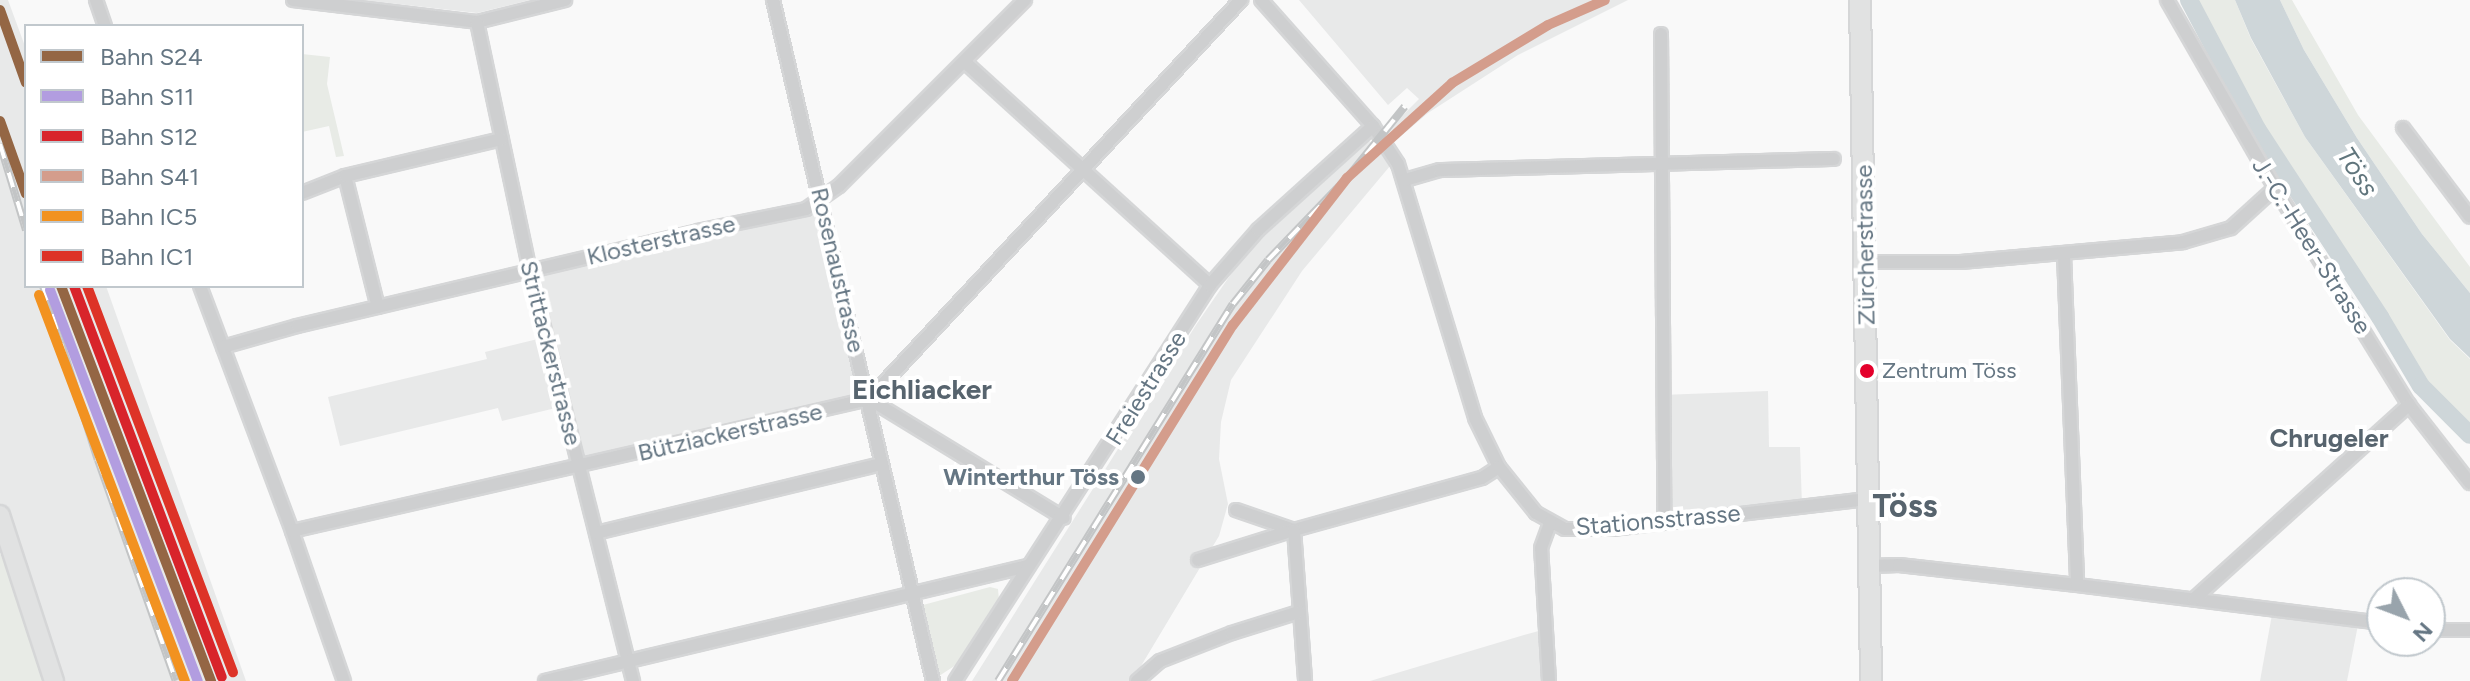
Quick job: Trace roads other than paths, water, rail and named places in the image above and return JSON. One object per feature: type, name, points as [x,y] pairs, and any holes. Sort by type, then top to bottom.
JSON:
[{"type":"main road","name":"Zürcherstrasse","points":[[1860,0],[1871,681]]},
{"type":"main road","points":[[0,515],[54,681]]},
{"type":"street","points":[[96,0],[104,24]]},
{"type":"street","points":[[293,0],[477,22],[565,0]]},
{"type":"street","name":"Rosenaustrasse","points":[[773,0],[933,681]]},
{"type":"street","name":"Klosterstrasse","points":[[223,347],[762,216],[806,209],[821,201],[966,63],[1025,0]]},
{"type":"street","points":[[1064,518],[869,399],[1241,0]]},
{"type":"street","name":"Stationsstrasse","points":[[1261,0],[1373,126],[1405,180],[1475,418],[1499,467],[1524,501],[1550,523],[1565,529],[1589,531],[1867,499]]},
{"type":"street","name":"J.-C.-Heer-Strasse","points":[[2167,0],[2275,188],[2409,405],[2470,483]]},
{"type":"street","name":"Strittackerstrasse","points":[[477,22],[530,271],[633,681]]},
{"type":"street","points":[[1661,34],[1664,521]]},
{"type":"street","points":[[966,63],[1210,285]]},
{"type":"street","name":"Freiestrasse","points":[[955,681],[1029,566],[1064,518],[1210,285],[1258,230],[1373,126]]},
{"type":"street","points":[[2403,128],[2470,217]]},
{"type":"street","points":[[304,192],[345,176],[502,139]]},
{"type":"street","points":[[1405,180],[1440,170],[1834,159]]},
{"type":"street","points":[[345,176],[378,307]]},
{"type":"street","points":[[1866,262],[1961,262],[2183,242],[2231,228],[2275,188]]},
{"type":"street","points":[[2064,255],[2077,585]]},
{"type":"street","points":[[201,288],[292,531],[344,681]]},
{"type":"street","name":"Bütziackerstrasse","points":[[292,531],[869,399]]},
{"type":"street","points":[[2194,599],[2409,405]]},
{"type":"street","points":[[596,533],[882,464]]},
{"type":"street","points":[[1198,560],[1482,478],[1499,467]]},
{"type":"street","points":[[1236,510],[1294,530]]},
{"type":"street","points":[[1549,681],[1541,548],[1550,523]]},
{"type":"street","points":[[1294,530],[1305,681]]},
{"type":"street","points":[[1869,566],[1899,565],[2366,621]]},
{"type":"street","points":[[545,681],[1029,566]]},
{"type":"street","points":[[1137,681],[1160,661],[1232,633],[1299,612]]},
{"type":"street","points":[[2446,630],[2470,630]]},
{"type":"water","points":[[2235,0],[2280,0],[2304,50],[2357,138],[2422,234],[2470,293],[2470,358],[2450,339],[2305,137],[2251,38]]},
{"type":"waterway","points":[[2189,0],[2257,129],[2380,317],[2421,386],[2470,435]]},
{"type":"railway","points":[[998,681],[1233,304],[1268,260],[1347,178],[1405,106]]},
{"type":"railway","points":[[0,144],[24,223]]},
{"type":"railway","points":[[44,288],[98,460],[176,681]]},
{"type":"rail line","name":"S41","points":[[1012,681],[1233,325],[1347,178],[1452,83],[1548,25],[1605,0]]},
{"type":"rail line","name":"S24","points":[[0,10],[24,77]]},
{"type":"rail line","name":"S24","points":[[0,121],[24,188]]},
{"type":"rail line","name":"S24","points":[[62,288],[211,681]]},
{"type":"rail line","name":"S12","points":[[75,288],[222,677]]},
{"type":"rail line","name":"IC1","points":[[88,288],[233,672]]},
{"type":"rail line","name":"S11","points":[[50,290],[198,681]]},
{"type":"rail line","name":"IC5","points":[[39,295],[185,681]]},
{"type":"place","name":"Zentrum Töss","points":[[1867,371]]},
{"type":"place","name":"Winterthur Töss","points":[[1138,477]]},
{"type":"district","name":"Eichliacker","points":[[922,389]]},
{"type":"district","name":"Chrugeler","points":[[2329,439]]},
{"type":"district","name":"Töss","points":[[1905,506]]}]
